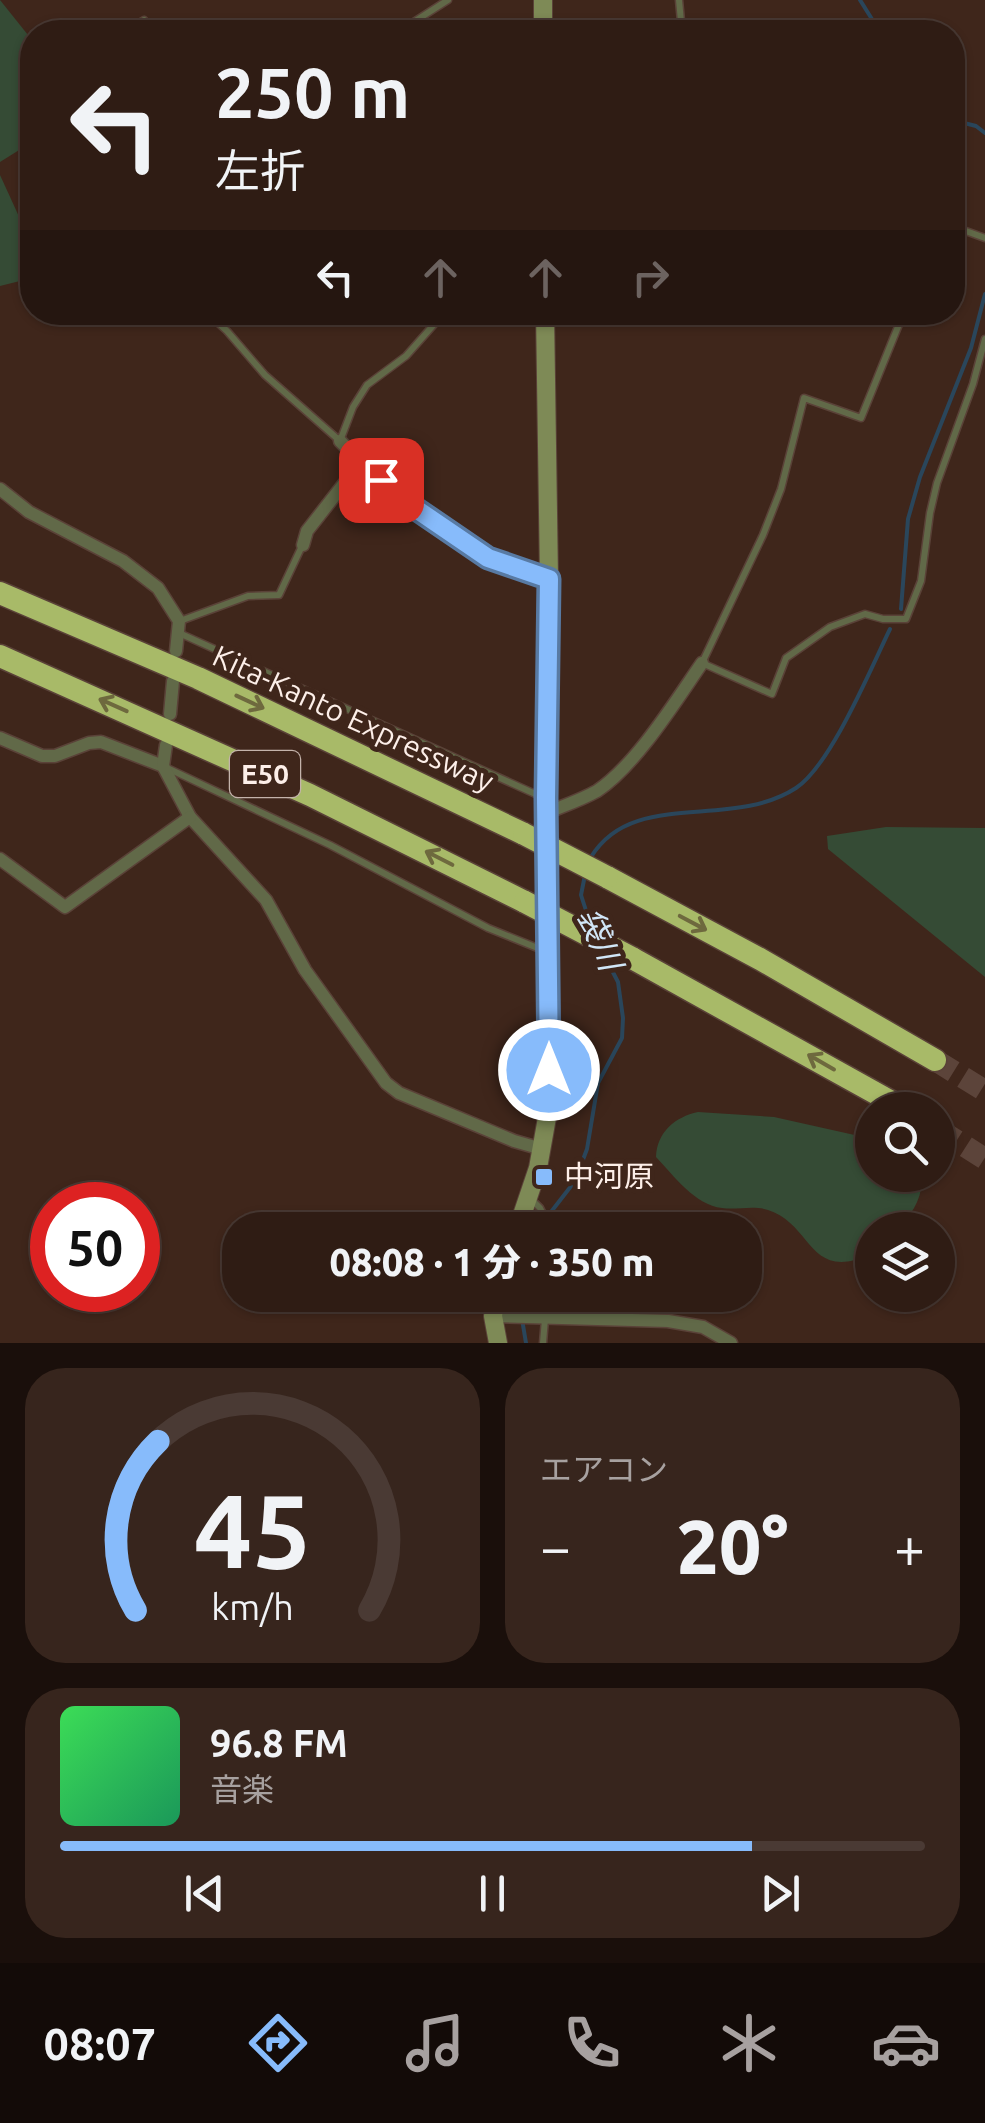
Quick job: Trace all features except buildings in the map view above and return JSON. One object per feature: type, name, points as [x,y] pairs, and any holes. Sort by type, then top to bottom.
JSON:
[{"type":"highway","name":"Kita-Kanto Expressway","points":[[0,593],[318,733],[524,834],[760,959],[935,1060]]},
{"type":"highway","name":"E50","points":[[0,656],[310,795],[525,902],[874,1092]]},
{"type":"main road","points":[[528,1212],[534,1202],[548,1112],[545,325]]},
{"type":"main road","points":[[498,1312],[498,1343]]},
{"type":"street","points":[[340,441],[400,498],[460,541],[488,558],[549,579]]},
{"type":"street","points":[[302,544],[361,462]]},
{"type":"street","points":[[0,489],[29,512],[140,573],[158,588],[179,627],[176,652]]},
{"type":"street","points":[[546,806],[596,791],[610,780],[664,719],[702,663]]},
{"type":"street","points":[[170,714],[173,680]]},
{"type":"street","points":[[0,738],[42,756],[55,756],[90,742],[101,742],[164,766]]},
{"type":"street","points":[[166,745],[164,766],[190,816],[266,900],[305,970],[386,1084],[514,1141],[542,1149]]},
{"type":"street","points":[[0,859],[66,907],[190,816]]},
{"type":"street","points":[[498,1316],[668,1320],[703,1328],[731,1343]]},
{"type":"lane","points":[[418,20],[448,0]]},
{"type":"lane","points":[[221,325],[265,375],[340,441],[353,407],[367,385],[406,356],[434,325]]},
{"type":"lane","points":[[899,325],[861,418],[804,398],[781,489],[764,535],[702,663],[772,694],[786,658],[830,627],[865,614],[906,619],[921,581],[937,483],[985,339]]},
{"type":"lane","points":[[179,627],[248,596],[279,595],[302,544]]},
{"type":"lane","points":[[179,627],[546,806]]},
{"type":"lane","points":[[164,766],[488,928],[550,953]]},
{"type":"lane","points":[[534,1202],[540,1212]]},
{"type":"lane","points":[[541,1312],[543,1343]]},
{"type":"green space","points":[[0,0],[20,25],[20,150],[0,162]]},
{"type":"green space","points":[[0,175],[20,219],[20,281],[0,286]]},
{"type":"green space","points":[[886,827],[985,828],[985,977],[828,849],[827,836]]},
{"type":"green space","points":[[698,1112],[774,1117],[855,1135],[855,1192],[920,1192],[919,1198],[912,1212],[855,1212],[855,1259],[835,1261],[823,1257],[783,1217],[763,1209],[712,1206],[694,1196],[670,1173],[656,1157],[657,1148],[664,1133],[682,1118]]},
{"type":"waterway","points":[[860,0],[872,20]]},
{"type":"waterway","points":[[965,123],[985,133]]},
{"type":"waterway","name":"袋川","points":[[901,609],[908,519],[920,477],[971,348],[985,294]]},
{"type":"waterway","name":"袋川","points":[[591,857],[609,836],[631,823],[657,816],[742,807],[796,788],[836,738],[890,629]]},
{"type":"waterway","name":"袋川","points":[[585,875],[581,895],[590,923]]},
{"type":"waterway","name":"袋川","points":[[551,1212],[575,1181],[587,1149],[598,1083],[622,1038],[618,982],[604,955]]},
{"type":"waterway","name":"袋川","points":[[521,1312],[526,1343]]},
{"type":"tunnel","points":[[935,1060],[985,1091]]},
{"type":"tunnel","points":[[955,1140],[985,1159]]},
{"type":"place","name":"中河原","points":[[544,1177]]},
{"type":"route","points":[[381,480],[400,498],[488,558],[549,579],[549,1070]]}]
